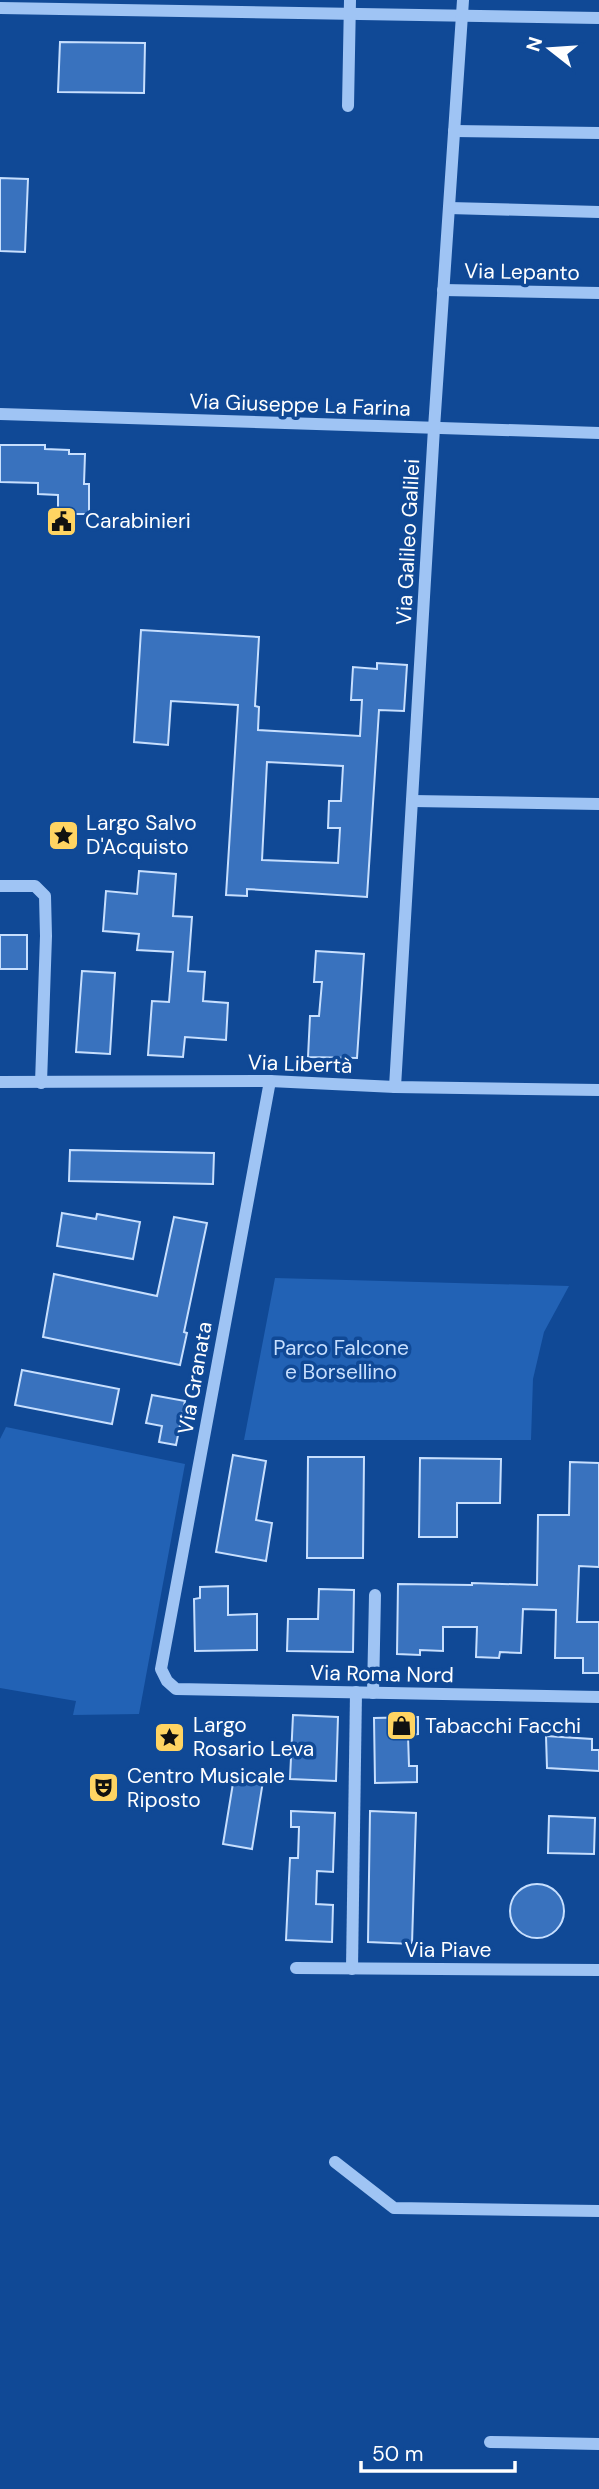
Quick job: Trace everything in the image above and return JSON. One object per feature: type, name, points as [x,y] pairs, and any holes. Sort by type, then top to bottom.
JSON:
[{"type":"street","points":[[348,106],[350,0]]},
{"type":"street","name":"Via Galileo Galilei","points":[[395,1087],[434,428],[463,0]]},
{"type":"street","points":[[0,8],[599,18]]},
{"type":"street","points":[[454,131],[599,133]]},
{"type":"street","points":[[449,208],[599,212]]},
{"type":"street","name":"Via Lepanto","points":[[443,290],[599,293]]},
{"type":"street","name":"Via Giuseppe La Farina","points":[[0,414],[599,433]]},
{"type":"street","points":[[412,802],[599,804]]},
{"type":"street","points":[[0,886],[35,886],[45,896],[41,1083]]},
{"type":"street","name":"Via Libertà","points":[[0,1082],[270,1082],[599,1090]]},
{"type":"street","name":"Via Granata","points":[[167,1681],[161,1669],[270,1082]]},
{"type":"street","points":[[373,1693],[376,1595]]},
{"type":"street","name":"Via Roma Nord","points":[[167,1681],[176,1689],[599,1697]]},
{"type":"street","points":[[352,1969],[356,1692]]},
{"type":"street","name":"Via Piave","points":[[296,1968],[599,1970]]},
{"type":"street","points":[[335,2162],[394,2208],[599,2211]]},
{"type":"street","points":[[490,2442],[599,2444]]},
{"type":"green space","name":"Parco Falcone e Borsellino","points":[[275,1278],[569,1286],[544,1332],[533,1379],[531,1440],[244,1440]]},
{"type":"green space","points":[[6,1427],[185,1464],[139,1714],[73,1715],[76,1701],[0,1688],[0,1439]]},
{"type":"building","points":[[60,42],[145,43],[144,93],[58,92]]},
{"type":"building","points":[[0,178],[28,179],[25,252],[0,251]]},
{"type":"building","points":[[0,445],[45,445],[45,449],[85,454],[84,484],[89,484],[89,514],[58,514],[58,495],[38,494],[38,483],[0,482]]},
{"type":"building","points":[[141,630],[259,637],[255,706],[259,707],[258,730],[360,736],[362,700],[351,700],[353,667],[377,669],[377,663],[407,665],[404,711],[379,710],[367,897],[247,889],[247,896],[226,895],[238,705],[171,701],[168,745],[134,742]],"holes":[[[267,762],[343,766],[341,801],[329,801],[328,828],[340,828],[338,863],[262,860]]]},
{"type":"building","points":[[139,871],[176,874],[173,916],[192,917],[188,971],[205,972],[203,1001],[228,1003],[226,1040],[185,1037],[183,1057],[148,1055],[152,1001],[169,1002],[173,952],[137,950],[139,934],[103,931],[106,891],[137,894]]},
{"type":"building","points":[[0,935],[27,935],[27,969],[0,969]]},
{"type":"building","points":[[316,951],[364,954],[357,1058],[308,1057],[310,1016],[319,1016],[322,982],[314,982]]},
{"type":"building","points":[[82,971],[115,973],[110,1054],[76,1052]]},
{"type":"building","points":[[70,1150],[214,1153],[213,1184],[69,1181]]},
{"type":"building","points":[[62,1213],[96,1219],[97,1214],[140,1222],[133,1259],[57,1246]]},
{"type":"building","points":[[174,1217],[207,1223],[184,1332],[187,1333],[180,1365],[43,1337],[54,1274],[157,1296]]},
{"type":"building","points":[[22,1370],[119,1389],[112,1424],[15,1405]]},
{"type":"building","points":[[152,1395],[185,1401],[176,1445],[159,1442],[162,1426],[146,1423]]},
{"type":"building","points":[[233,1455],[266,1461],[256,1520],[272,1523],[266,1561],[216,1552]]},
{"type":"building","points":[[308,1457],[364,1457],[363,1558],[307,1558]]},
{"type":"building","points":[[420,1458],[501,1459],[500,1503],[457,1503],[457,1537],[419,1537]]},
{"type":"building","points":[[570,1462],[599,1463],[599,1567],[579,1566],[577,1622],[599,1622],[599,1673],[583,1673],[583,1658],[555,1658],[556,1610],[523,1609],[521,1653],[500,1652],[499,1658],[476,1657],[477,1627],[443,1627],[443,1651],[420,1650],[420,1655],[397,1654],[398,1584],[537,1585],[538,1515],[569,1515]]},
{"type":"building","points":[[228,1586],[228,1615],[257,1614],[257,1650],[195,1651],[194,1599],[200,1598],[200,1587]]},
{"type":"building","points":[[319,1589],[354,1590],[353,1652],[287,1651],[288,1619],[318,1619]]},
{"type":"building","points":[[293,1715],[338,1717],[336,1781],[290,1779]]},
{"type":"building","points":[[418,1717],[418,1734],[408,1735],[409,1766],[417,1766],[417,1782],[375,1783],[374,1718]]},
{"type":"building","points":[[546,1736],[592,1739],[592,1750],[599,1750],[599,1771],[547,1768]]},
{"type":"building","points":[[235,1771],[264,1775],[252,1849],[223,1844]]},
{"type":"building","points":[[291,1811],[335,1813],[333,1872],[317,1871],[316,1904],[333,1905],[332,1942],[286,1940],[290,1858],[298,1858],[299,1827],[291,1827]]},
{"type":"building","points":[[370,1811],[416,1813],[412,1944],[368,1942]]},
{"type":"building","points":[[549,1816],[595,1818],[594,1854],[548,1853]]},
{"type":"building","points":[[537,1884],[556,1892],[564,1911],[556,1930],[537,1938],[518,1930],[510,1911],[518,1892]]},
{"type":"place","name":"Carabinieri","points":[[62,521]]},
{"type":"place","name":"Largo Salvo D'Acquisto","points":[[63,835]]},
{"type":"place","name":"Tabacchi Facchi","points":[[402,1726]]},
{"type":"place","name":"Largo Rosario Leva","points":[[170,1737]]},
{"type":"place","name":"Centro Musicale Riposto","points":[[104,1788]]}]
